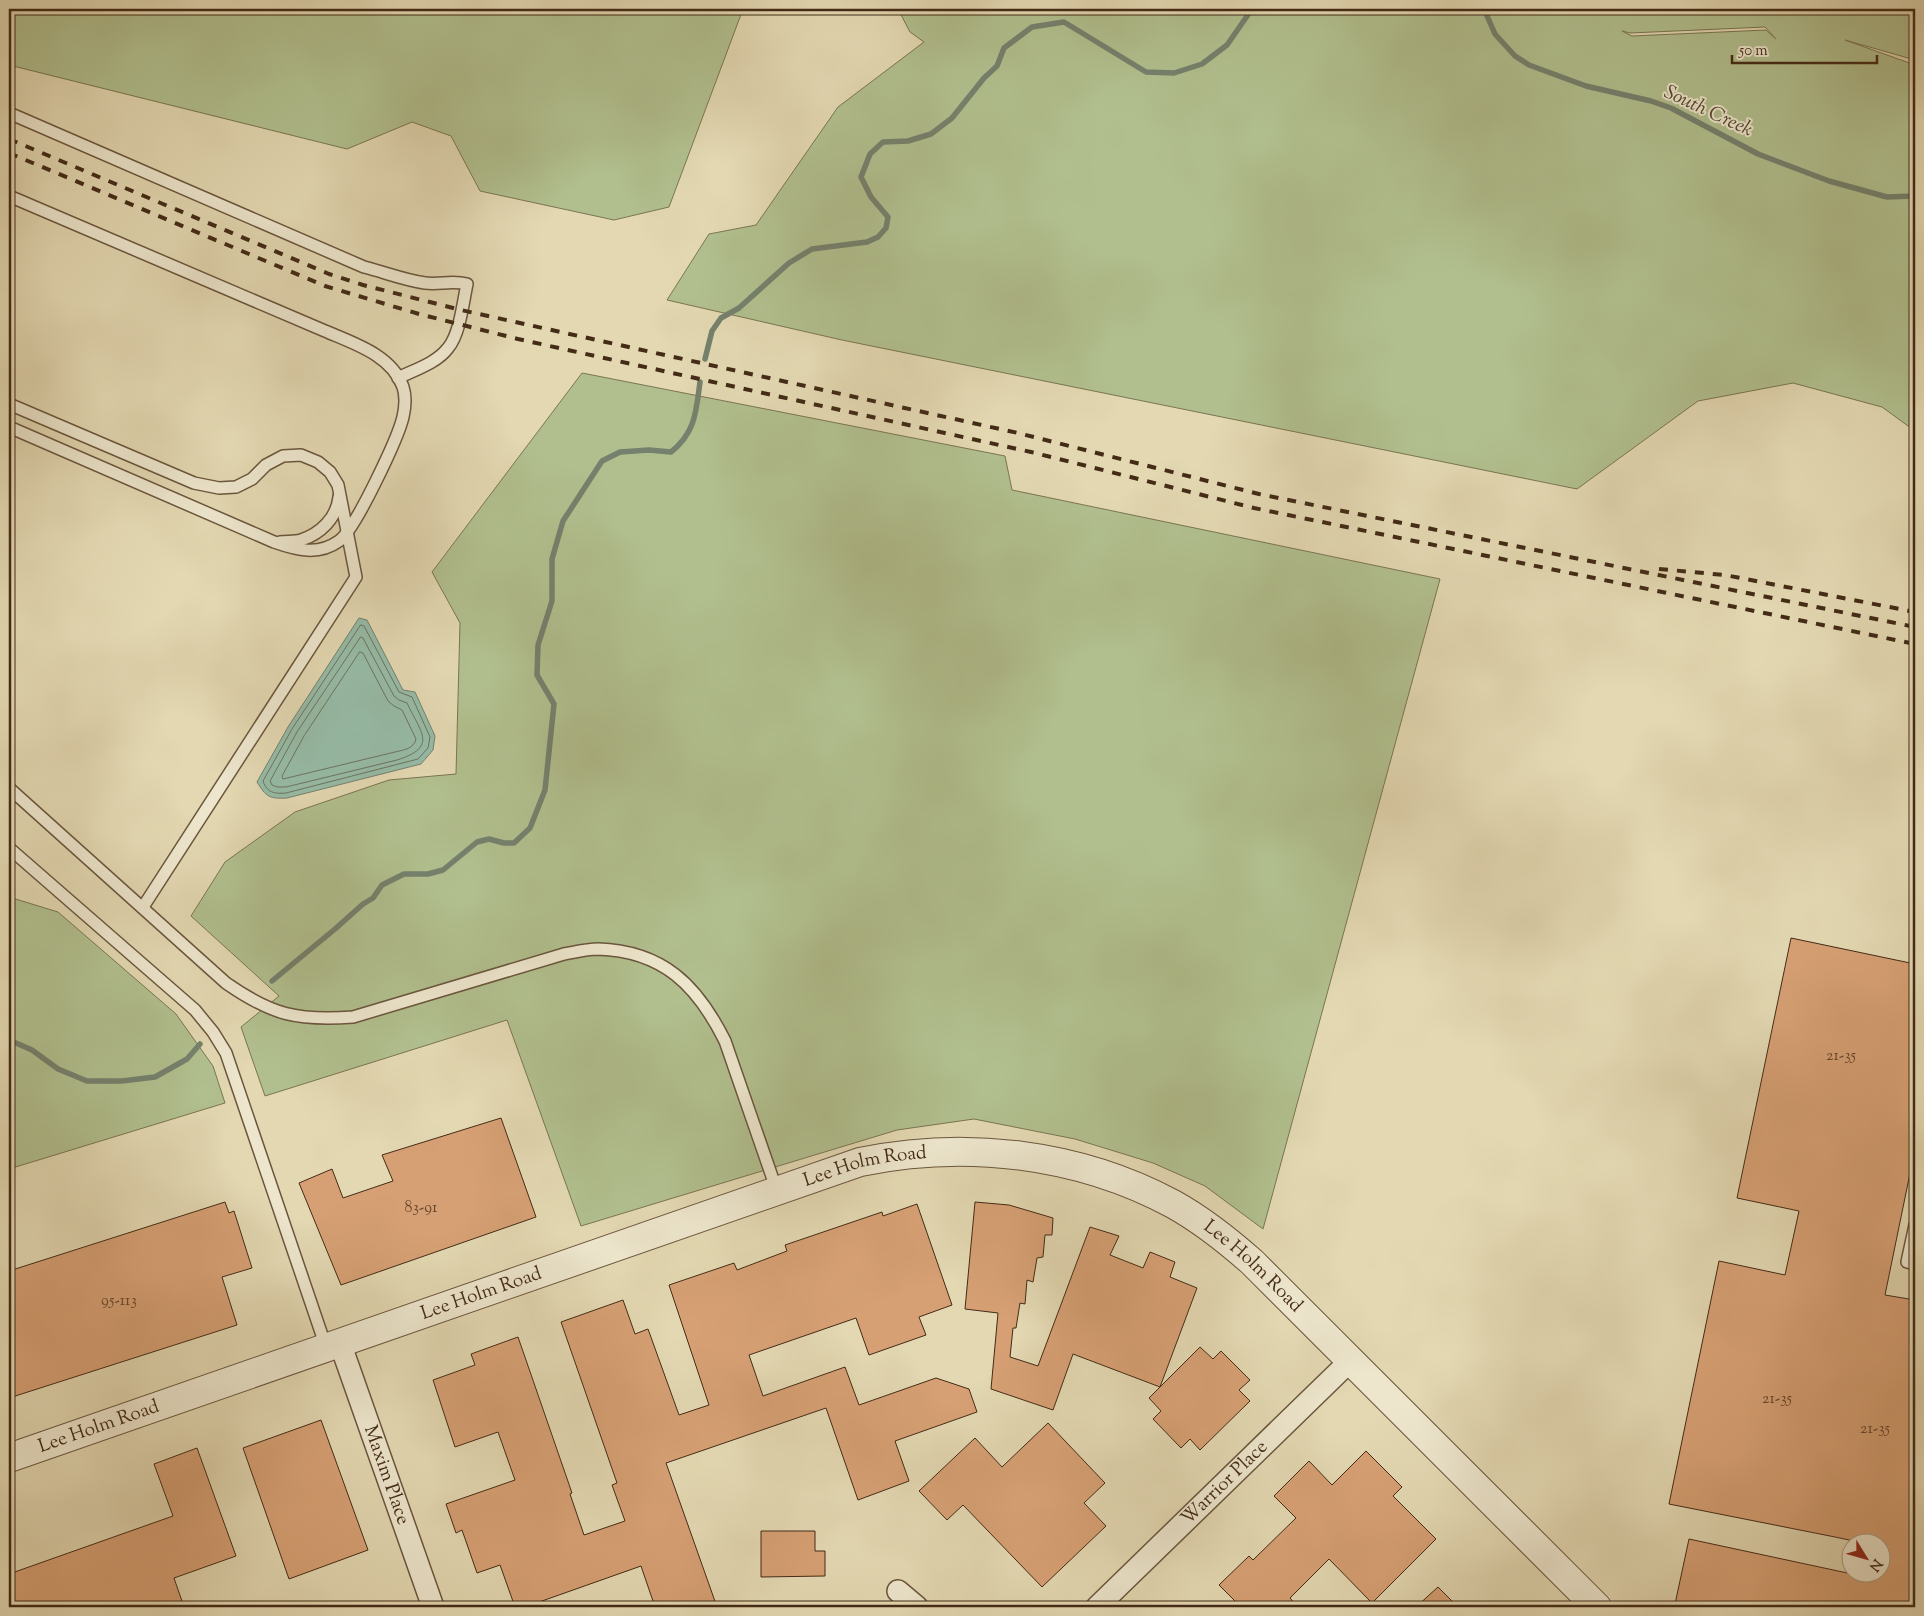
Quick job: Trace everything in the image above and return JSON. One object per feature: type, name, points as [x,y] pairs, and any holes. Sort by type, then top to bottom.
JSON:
[{"type":"street","name":"Lee Holm Road","points":[[9,1458],[860,1162],[889,1156],[952,1152],[1010,1154],[1071,1164],[1098,1172],[1173,1204],[1217,1232],[1252,1262],[1597,1607]]},
{"type":"street","name":"Maxim Place","points":[[333,1345],[433,1607]]},
{"type":"street","name":"Warrior Place","points":[[1097,1607],[1351,1360]]},
{"type":"street","points":[[898,1591],[917,1607]]},
{"type":"lane","points":[[9,113],[364,267],[424,283],[439,284],[454,281],[467,284],[454,338],[448,348],[430,362],[398,378]]},
{"type":"lane","points":[[9,196],[375,354],[390,366],[398,378],[403,388],[405,403],[403,417],[359,516],[348,534],[324,549],[309,551],[297,550],[274,542],[9,427]]},
{"type":"lane","points":[[9,404],[194,483],[219,488],[236,487],[252,479],[266,465],[283,456],[300,455],[318,462],[330,472],[338,486],[356,577],[143,907]]},
{"type":"lane","points":[[274,542],[299,541],[314,535],[326,525],[334,515],[339,500],[338,486]]},
{"type":"lane","points":[[9,788],[226,982],[248,998],[271,1010],[296,1016],[326,1019],[353,1017],[564,954],[596,949],[620,951],[663,966],[683,980],[696,994],[715,1021],[725,1040],[777,1191]]},
{"type":"lane","points":[[9,848],[195,1010],[213,1032],[226,1053],[333,1345]]},
{"type":"lane","points":[[1915,1225],[1907,1262],[1915,1264]]},
{"type":"shaded area","points":[[9,9],[743,9],[669,207],[614,220],[480,191],[451,136],[412,122],[347,149],[9,65]]},
{"type":"shaded area","points":[[898,9],[1755,9],[1763,12],[1758,9],[1915,9],[1915,60],[1845,40],[1915,65],[1915,86],[1910,88],[1915,87],[1915,431],[1882,407],[1793,383],[1698,401],[1577,489],[842,340],[667,300],[709,234],[756,225],[838,107],[924,42],[910,32]],"holes":[[[1765,27],[1776,39],[1766,30],[1632,36],[1622,31],[1630,33]]]},
{"type":"shaded area","points":[[582,373],[1005,456],[1012,490],[1440,579],[1263,1229],[1205,1186],[1153,1163],[1075,1139],[974,1119],[897,1130],[581,1226],[507,1020],[265,1096],[241,1027],[279,996],[191,916],[225,862],[295,812],[389,780],[456,774],[460,623],[432,572]]},
{"type":"shaded area","points":[[9,897],[58,912],[176,1014],[213,1066],[225,1103],[9,1169]]},
{"type":"water","points":[[359,618],[367,620],[403,690],[415,692],[435,736],[433,750],[421,764],[287,798],[269,796],[257,782],[288,727]]},
{"type":"building","points":[[1791,938],[1915,964],[1915,1149],[1885,1295],[1915,1300],[1915,1607],[1691,1607],[1675,1604],[1689,1539],[1842,1572],[1842,1584],[1892,1584],[1892,1534],[1842,1534],[1842,1539],[1669,1504],[1719,1261],[1785,1275],[1799,1211],[1737,1198]]},
{"type":"building","points":[[501,1118],[536,1217],[341,1285],[299,1183],[332,1169],[343,1198],[393,1181],[382,1155]]},
{"type":"building","points":[[225,1202],[229,1213],[234,1211],[252,1268],[222,1277],[237,1325],[9,1398],[9,1271]]},
{"type":"building","points":[[975,1202],[1009,1205],[1053,1218],[1052,1235],[1045,1235],[1043,1257],[1037,1258],[1033,1282],[1027,1280],[1025,1304],[1020,1303],[1016,1328],[1013,1328],[1010,1357],[1038,1366],[1090,1227],[1119,1236],[1110,1255],[1143,1268],[1150,1252],[1175,1262],[1170,1277],[1197,1288],[1160,1387],[1073,1354],[1053,1410],[991,1389],[998,1313],[965,1309]]},
{"type":"building","points":[[917,1204],[952,1305],[919,1317],[926,1335],[869,1355],[856,1318],[749,1355],[763,1396],[845,1367],[859,1405],[936,1378],[969,1389],[977,1412],[895,1441],[909,1481],[858,1500],[826,1408],[666,1463],[717,1607],[655,1607],[641,1566],[525,1607],[515,1607],[500,1565],[477,1573],[462,1530],[456,1533],[446,1504],[515,1480],[498,1432],[455,1447],[433,1380],[475,1365],[471,1354],[518,1337],[572,1493],[570,1494],[584,1535],[625,1521],[612,1485],[617,1483],[561,1322],[623,1300],[635,1334],[648,1329],[679,1415],[709,1405],[669,1285],[734,1263],[737,1270],[787,1251],[785,1245],[882,1212],[883,1216]]},
{"type":"building","points":[[1200,1347],[1213,1359],[1221,1351],[1250,1380],[1239,1390],[1250,1401],[1200,1450],[1190,1439],[1181,1448],[1153,1419],[1161,1411],[1149,1398]]},
{"type":"building","points":[[321,1420],[368,1550],[289,1579],[243,1448]]},
{"type":"building","points":[[1048,1423],[1105,1483],[1084,1503],[1106,1526],[1042,1587],[963,1505],[947,1520],[919,1491],[975,1438],[1002,1467]]},
{"type":"building","points":[[197,1448],[236,1556],[174,1578],[184,1607],[9,1607],[9,1574],[173,1516],[154,1464]]},
{"type":"building","points":[[1366,1451],[1402,1487],[1393,1496],[1436,1539],[1372,1603],[1329,1559],[1290,1598],[1298,1607],[1241,1607],[1219,1585],[1249,1556],[1253,1560],[1296,1518],[1274,1496],[1309,1461],[1332,1485]]},
{"type":"building","points":[[761,1531],[815,1531],[815,1551],[825,1551],[825,1576],[761,1577]]},
{"type":"building","points":[[1438,1587],[1458,1607],[1416,1607]]},
{"type":"waterway","points":[[705,359],[712,331],[721,318],[739,308],[789,263],[812,249],[867,242],[878,237],[886,228],[888,217],[871,197],[861,177],[870,154],[883,142],[908,141],[931,134],[952,118],[984,78],[997,66],[1004,48],[1032,27],[1064,22],[1146,72],[1174,73],[1202,64],[1227,45],[1252,9]]},
{"type":"waterway","name":"South Creek","points":[[1484,9],[1495,34],[1515,56],[1529,65],[1586,86],[1651,101],[1671,108],[1758,154],[1829,181],[1887,197],[1915,196]]},
{"type":"waterway","points":[[272,981],[363,904],[373,898],[382,885],[404,874],[428,874],[443,870],[477,842],[489,839],[504,843],[514,843],[530,828],[545,790],[554,704],[537,675],[538,645],[552,601],[552,559],[563,521],[602,461],[620,452],[649,450],[671,452],[686,437],[693,420],[700,382]]},
{"type":"waterway","points":[[9,1040],[32,1050],[58,1069],[87,1081],[122,1081],[155,1077],[187,1059],[200,1044]]},
{"type":"railway","points":[[9,139],[329,274],[363,285],[461,310],[1018,433],[1259,494],[1915,627]]},
{"type":"railway","points":[[9,153],[325,286],[419,314],[518,339],[1031,452],[1254,508],[1915,644]]},
{"type":"railway","points":[[1659,569],[1725,575],[1915,612]]}]
